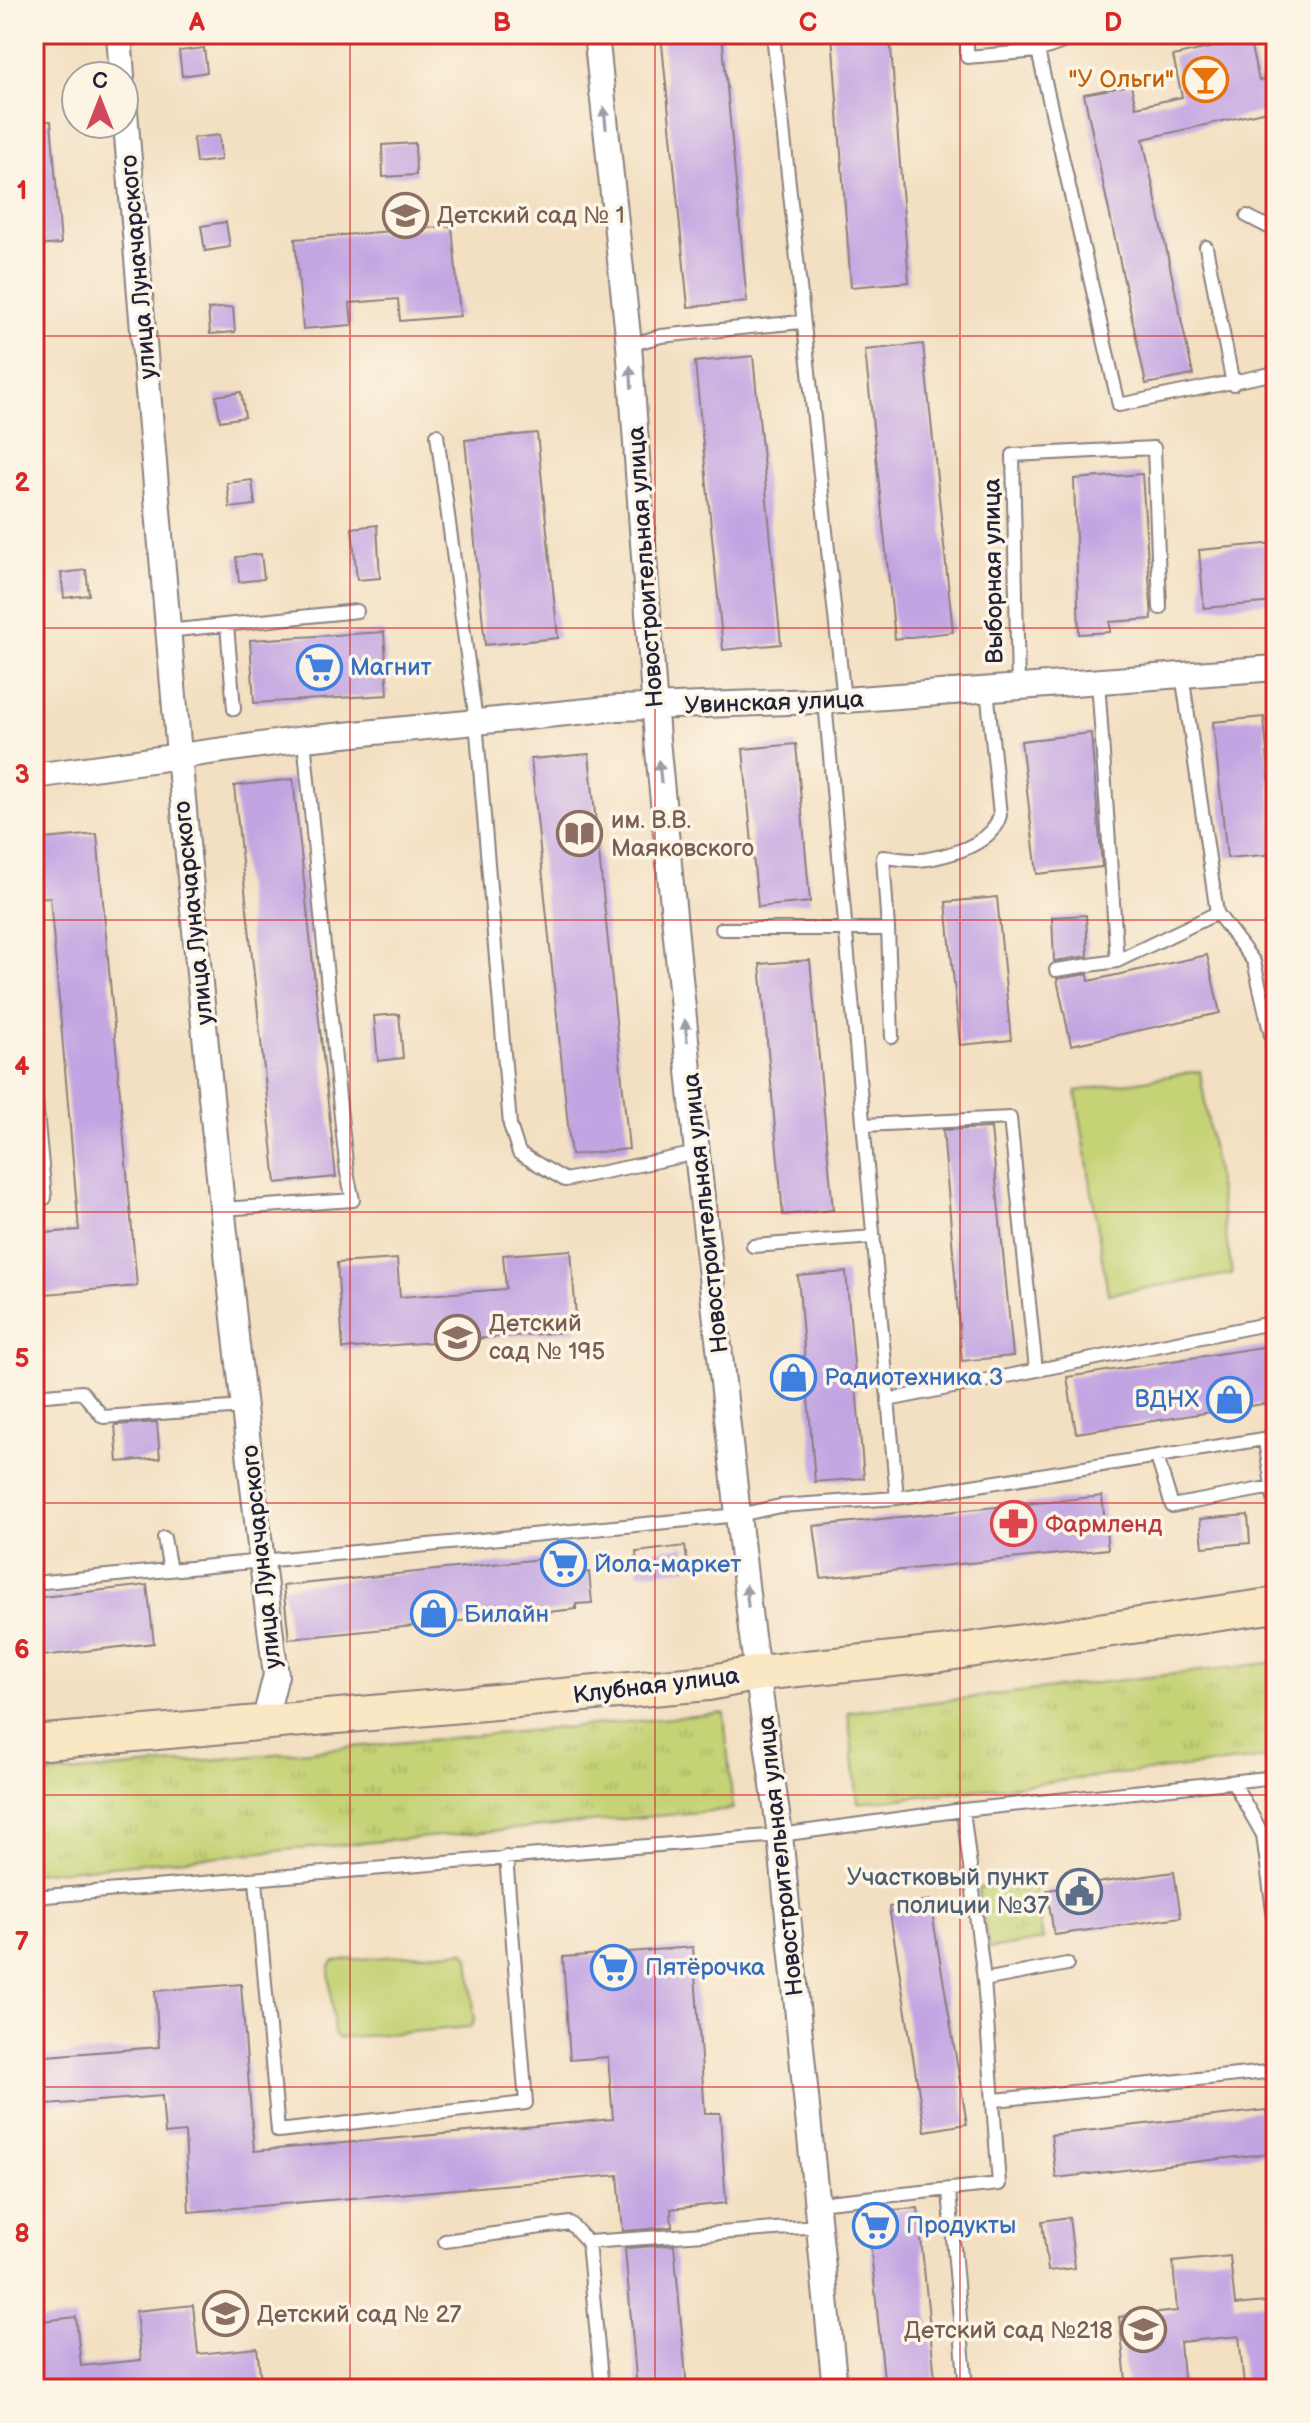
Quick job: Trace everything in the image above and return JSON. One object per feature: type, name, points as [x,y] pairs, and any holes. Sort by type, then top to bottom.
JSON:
[{"type":"main road","name":"Клубная улица","points":[[34,1743],[708,1683],[759,1673],[941,1654],[1276,1605]]},
{"type":"street","points":[[119,34],[121,60]]},
{"type":"street","name":"Новостроительная улица","points":[[596,34],[629,345],[656,706],[697,1153],[780,1835],[835,2389]]},
{"type":"street","name":"улица Луначарского","points":[[127,140],[178,756],[222,1209],[276,1675],[264,1723]]},
{"type":"street","name":"Увинская улица","points":[[34,776],[304,739],[476,721],[656,706],[834,701],[1276,668]]},
{"type":"lane","points":[[773,34],[834,701],[846,932],[897,1498]]},
{"type":"lane","points":[[967,34],[967,57],[1038,51],[1085,34]]},
{"type":"lane","points":[[1038,51],[1119,405],[1276,373]]},
{"type":"lane","points":[[1247,216],[1276,231]]},
{"type":"lane","points":[[1206,247],[1233,384]]},
{"type":"lane","points":[[629,345],[661,336],[801,322]]},
{"type":"lane","points":[[437,435],[476,721],[504,1065],[510,1125],[519,1153],[565,1180],[697,1153]]},
{"type":"lane","name":"Выборная улица","points":[[1018,687],[1013,455],[1154,448],[1160,608]]},
{"type":"lane","points":[[167,631],[357,611]]},
{"type":"lane","points":[[227,625],[234,709]]},
{"type":"lane","points":[[1182,674],[1217,913],[1254,962],[1276,1057]]},
{"type":"lane","points":[[1098,680],[1117,961]]},
{"type":"lane","points":[[892,1037],[883,857],[926,859],[984,840],[996,831],[1000,815],[987,689]]},
{"type":"lane","points":[[222,1209],[353,1200],[347,1173],[304,739]]},
{"type":"lane","points":[[1056,970],[1117,961],[1217,913]]},
{"type":"lane","points":[[722,929],[846,932],[888,929]]},
{"type":"lane","points":[[34,1080],[45,1198],[34,1200]]},
{"type":"lane","points":[[864,1125],[1010,1118],[1036,1370]]},
{"type":"lane","points":[[753,1246],[874,1237]]},
{"type":"lane","points":[[888,1400],[1276,1322]]},
{"type":"lane","points":[[34,1396],[82,1392],[103,1417],[245,1407]]},
{"type":"lane","points":[[34,1583],[739,1515],[780,1506],[897,1498],[1270,1439],[1276,1511]]},
{"type":"lane","points":[[1157,1457],[1172,1506],[1272,1487]]},
{"type":"lane","points":[[164,1538],[170,1570]]},
{"type":"lane","points":[[34,1897],[780,1835],[963,1810],[1276,1777]]},
{"type":"lane","points":[[1233,1782],[1263,1835],[1276,1933]]},
{"type":"lane","points":[[588,2242],[818,2215],[999,2184],[984,1980],[963,1810]]},
{"type":"lane","points":[[256,1880],[278,2131],[526,2103],[506,1857]]},
{"type":"lane","points":[[984,1980],[1067,1964]]},
{"type":"lane","points":[[995,2100],[1276,2071]]},
{"type":"lane","points":[[949,2191],[966,2389]]},
{"type":"lane","points":[[445,2241],[570,2223],[588,2242],[602,2389]]},
{"type":"green space","points":[[1200,1071],[1232,1274],[1108,1294],[1076,1091]]},
{"type":"green space","points":[[1276,1662],[1276,1757],[858,1803],[848,1712]]},
{"type":"green space","points":[[724,1713],[733,1809],[34,1873],[34,1776]]},
{"type":"green space","points":[[1033,1879],[1043,1940],[989,1949],[978,1888]]},
{"type":"green space","points":[[464,1951],[469,1957],[475,2021],[470,2027],[339,2038],[334,2034],[329,1969],[333,1961]]},
{"type":"building","points":[[661,34],[722,34],[747,302],[688,307]]},
{"type":"building","points":[[832,34],[890,34],[909,282],[851,287]]},
{"type":"building","points":[[1249,39],[1259,81],[1276,77],[1276,109],[1143,139],[1193,375],[1146,384],[1084,94],[1131,85],[1136,107],[1182,97],[1173,56]]},
{"type":"building","points":[[204,48],[207,72],[182,76],[179,51]]},
{"type":"building","points":[[51,121],[61,244],[34,246],[34,122]]},
{"type":"building","points":[[219,135],[221,160],[196,163],[193,138]]},
{"type":"building","points":[[415,143],[416,175],[383,177],[382,145]]},
{"type":"building","points":[[226,222],[230,247],[205,251],[201,226]]},
{"type":"building","points":[[452,226],[460,316],[400,321],[398,299],[350,303],[352,325],[303,329],[295,239]]},
{"type":"building","points":[[233,307],[235,332],[210,334],[208,309]]},
{"type":"building","points":[[923,344],[953,632],[895,639],[865,350]]},
{"type":"building","points":[[753,356],[781,644],[723,650],[695,362]]},
{"type":"building","points":[[241,392],[245,417],[220,421],[216,396]]},
{"type":"building","points":[[537,433],[558,638],[485,645],[465,440]]},
{"type":"building","points":[[1142,474],[1152,619],[1110,622],[1110,632],[1079,634],[1074,479]]},
{"type":"building","points":[[252,480],[255,505],[230,508],[227,483]]},
{"type":"building","points":[[377,525],[380,578],[357,580],[352,528]]},
{"type":"building","points":[[1276,543],[1276,602],[1204,608],[1199,550]]},
{"type":"building","points":[[261,554],[264,579],[239,582],[236,557]]},
{"type":"building","points":[[86,570],[89,595],[64,598],[61,573]]},
{"type":"building","name":"Магнит","points":[[384,632],[388,695],[254,703],[250,640]]},
{"type":"building","points":[[1264,717],[1276,854],[1227,858],[1213,722]]},
{"type":"building","points":[[1091,733],[1102,867],[1037,874],[1021,741]]},
{"type":"building","points":[[796,744],[810,902],[758,907],[743,749]]},
{"type":"building","points":[[589,754],[629,1149],[571,1155],[531,759]]},
{"type":"building","points":[[293,779],[336,1177],[276,1183],[234,786]]},
{"type":"building","points":[[97,834],[137,1286],[34,1295],[34,1234],[79,1230],[50,897],[34,898],[34,840]]},
{"type":"building","points":[[997,897],[1011,1040],[960,1045],[946,902]]},
{"type":"building","points":[[1086,915],[1088,956],[1054,961],[1052,917]]},
{"type":"building","points":[[1207,955],[1220,1013],[1071,1045],[1057,979],[1088,974],[1089,981]]},
{"type":"building","points":[[810,960],[833,1210],[783,1215],[760,964]]},
{"type":"building","points":[[399,1014],[403,1058],[378,1061],[374,1016]]},
{"type":"building","points":[[991,1128],[1013,1356],[962,1361],[943,1130]]},
{"type":"building","points":[[571,1250],[577,1331],[343,1349],[337,1263],[397,1259],[400,1297],[506,1289],[503,1255]]},
{"type":"building","points":[[846,1272],[864,1478],[815,1482],[798,1276]]},
{"type":"building","points":[[1276,1345],[1276,1402],[1076,1433],[1067,1377]]},
{"type":"building","points":[[157,1422],[160,1458],[118,1462],[115,1425]]},
{"type":"building","points":[[1102,1496],[1108,1549],[821,1578],[814,1526]]},
{"type":"building","points":[[1248,1515],[1250,1543],[1203,1547],[1200,1519]]},
{"type":"building","points":[[685,1546],[688,1568],[638,1574],[636,1552]]},
{"type":"building","points":[[570,1556],[573,1574],[589,1572],[592,1603],[576,1604],[576,1609],[289,1639],[283,1586]]},
{"type":"building","points":[[147,1585],[154,1643],[34,1657],[34,1598]]},
{"type":"building","points":[[1174,1872],[1181,1917],[1054,1935],[1047,1890]]},
{"type":"building","points":[[930,1900],[967,2124],[925,2131],[889,1907]]},
{"type":"building","points":[[693,1947],[705,2113],[720,2113],[726,2203],[671,2209],[672,2227],[623,2231],[618,2175],[189,2212],[185,2132],[165,2134],[162,2096],[34,2106],[34,2057],[159,2047],[155,1991],[241,1984],[254,2151],[613,2119],[608,2057],[570,2060],[563,1957]]},
{"type":"building","points":[[1266,2110],[1271,2153],[1056,2178],[1051,2135]]},
{"type":"building","points":[[918,2208],[936,2389],[885,2389],[867,2212]]},
{"type":"building","points":[[1069,2217],[1075,2268],[1048,2271],[1042,2221]]},
{"type":"building","points":[[674,2245],[687,2389],[637,2389],[625,2248]]},
{"type":"building","points":[[1230,2256],[1235,2305],[1276,2301],[1276,2382],[1244,2385],[1239,2336],[1180,2342],[1184,2389],[1127,2389],[1119,2317],[1177,2311],[1173,2262]]},
{"type":"building","points":[[193,2305],[198,2354],[257,2348],[262,2389],[204,2389],[204,2385],[168,2389],[34,2389],[34,2322],[76,2317],[81,2366],[141,2360],[136,2311]]},
{"type":"place","name":"\"У Ольги\"","points":[[1205,79]]},
{"type":"place","name":"Детский сад № 1","points":[[406,215]]},
{"type":"place","name":"Магнит","points":[[319,667]]},
{"type":"place","name":"им. В.В. Маяковского","points":[[580,834]]},
{"type":"place","name":"Детский сад № 195","points":[[458,1337]]},
{"type":"place","name":"Радиотехника 3","points":[[793,1377]]},
{"type":"place","name":"ВДНХ","points":[[1230,1399]]},
{"type":"place","name":"Фармленд","points":[[1014,1524]]},
{"type":"place","name":"Йола-маркет","points":[[563,1564]]},
{"type":"place","name":"Билайн","points":[[433,1614]]},
{"type":"place","name":"Участковый пункт полиции №37","points":[[1080,1891]]},
{"type":"place","name":"Пятёрочка","points":[[614,1967]]},
{"type":"place","name":"Продукты","points":[[875,2225]]},
{"type":"place","name":"Детский сад № 27","points":[[226,2314]]},
{"type":"place","name":"Детский сад №218","points":[[1144,2330]]}]
